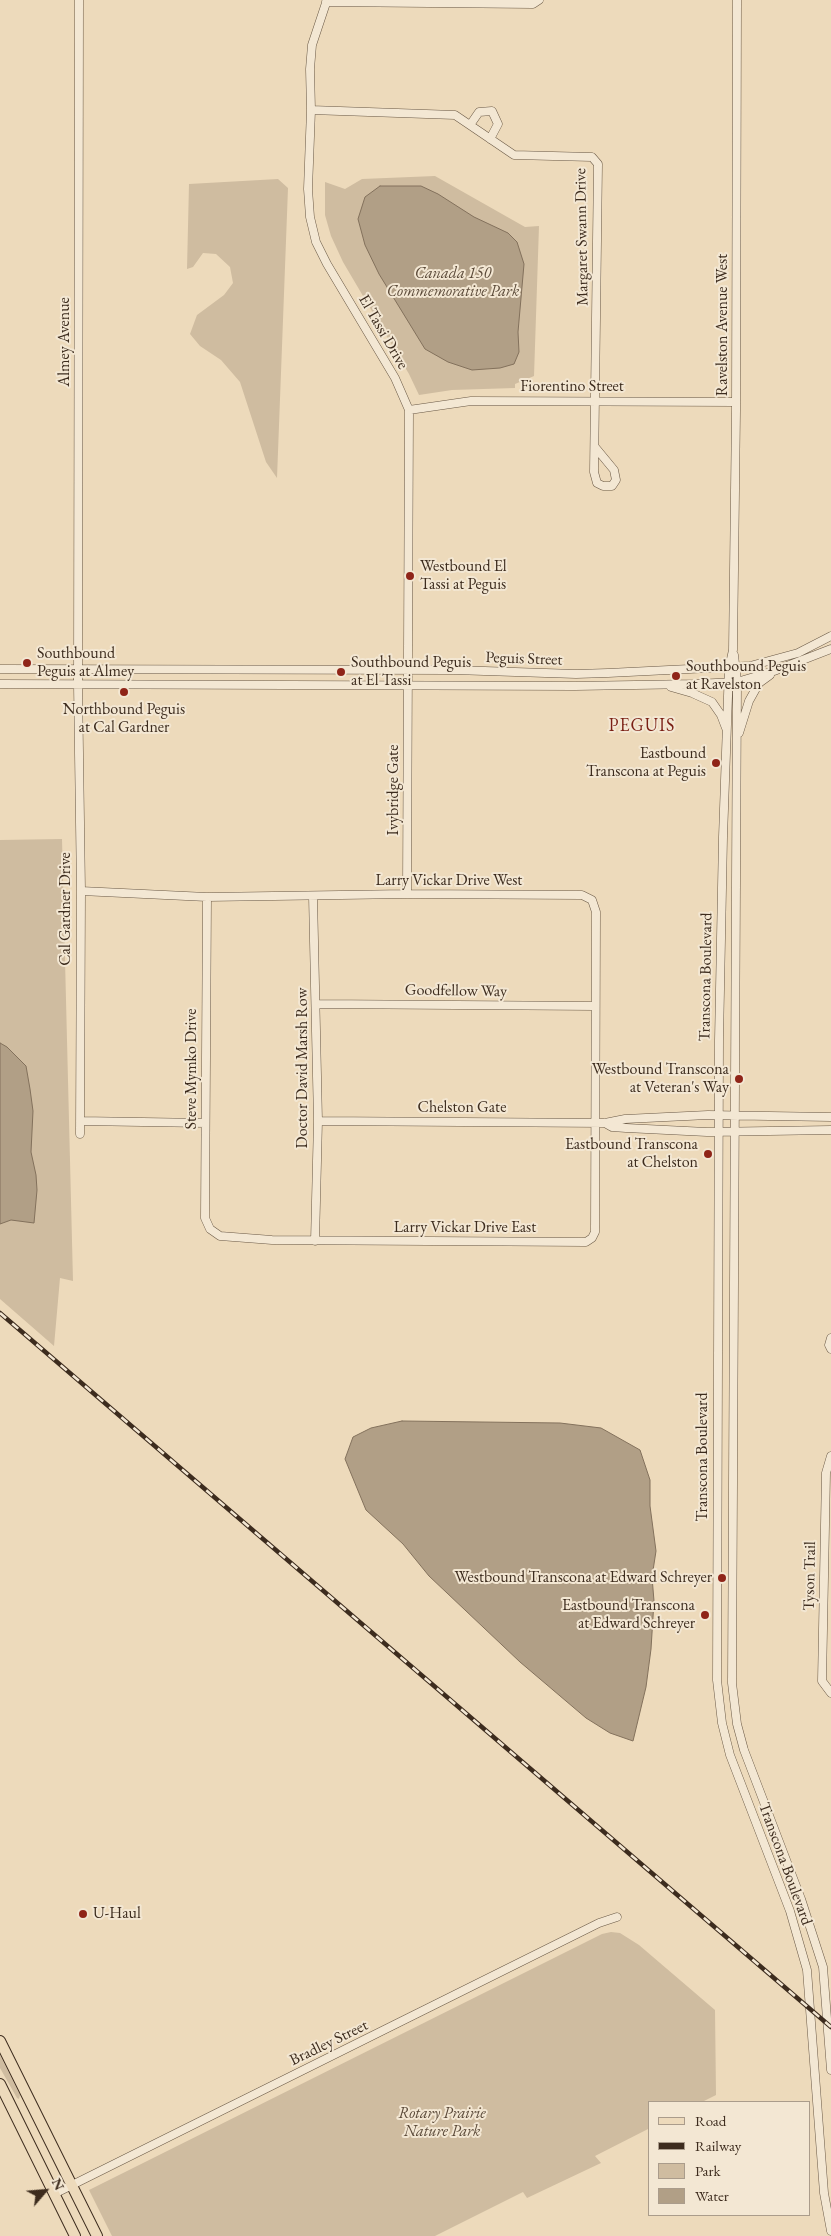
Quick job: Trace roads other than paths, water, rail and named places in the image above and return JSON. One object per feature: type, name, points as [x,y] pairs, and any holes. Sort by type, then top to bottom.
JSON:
[{"type":"main road","points":[[0,2041],[98,2236]]},
{"type":"main road","points":[[0,2084],[75,2236]]},
{"type":"street","name":"Almey Avenue","points":[[78,684],[79,0]]},
{"type":"street","points":[[326,1],[533,4],[539,0]]},
{"type":"street","name":"Ravelston Avenue West","points":[[733,668],[737,0]]},
{"type":"street","name":"El Tassi Drive","points":[[326,1],[312,45],[308,190],[310,217],[316,242],[327,264],[395,378],[409,410],[408,686]]},
{"type":"street","name":"Margaret Swann Drive","points":[[311,110],[455,115],[514,155],[592,157],[598,164],[594,472],[597,483],[603,486],[612,486],[616,480],[614,470],[595,447]]},
{"type":"street","points":[[470,125],[479,112],[492,111],[498,124],[490,139]]},
{"type":"street","name":"Fiorentino Street","points":[[409,410],[471,402],[595,400],[736,402]]},
{"type":"street","name":"Peguis Street","points":[[0,669],[408,670],[576,674],[733,668],[750,666],[798,653],[831,636]]},
{"type":"street","name":"Peguis Street","points":[[0,684],[665,685],[733,682],[774,671],[831,649]]},
{"type":"street","name":"Transcona Boulevard","points":[[733,668],[736,742],[733,1132],[733,1694],[737,1724],[744,1750],[802,1899],[823,1967],[831,2070]]},
{"type":"street","points":[[736,742],[749,701],[759,683],[774,671]]},
{"type":"street","name":"Transcona Boulevard","points":[[733,682],[727,732],[723,837],[718,1115],[717,1691],[730,1755],[790,1911],[807,1970],[824,2193],[831,2231]]},
{"type":"street","name":"Cal Gardner Drive","points":[[78,684],[81,892],[80,1134]]},
{"type":"street","points":[[665,685],[692,693],[712,702],[721,715],[727,732]]},
{"type":"street","name":"Ivybridge Gate","points":[[407,894],[408,686]]},
{"type":"street","name":"Larry Vickar Drive West","points":[[81,892],[207,897],[407,894],[582,895],[592,900],[596,912],[595,1123]]},
{"type":"street","name":"Doctor David Marsh Row","points":[[314,896],[318,1121],[315,1241]]},
{"type":"street","name":"Steve Mymko Drive","points":[[207,897],[205,1218],[210,1228],[220,1236]]},
{"type":"street","name":"Goodfellow Way","points":[[317,1004],[595,1006]]},
{"type":"street","name":"Chelston Gate","points":[[318,1121],[605,1123],[625,1118],[718,1115],[831,1118]]},
{"type":"street","points":[[80,1121],[205,1123]]},
{"type":"street","name":"Larry Vickar Drive East","points":[[220,1236],[315,1241],[586,1242],[592,1238],[595,1232],[595,1123]]},
{"type":"street","name":"Chelston Gate","points":[[605,1123],[612,1127],[718,1132],[831,1130]]},
{"type":"street","points":[[831,1338],[829,1345],[831,1349]]},
{"type":"street","name":"Tyson Trail","points":[[831,1456],[826,1473],[827,1588],[822,1680],[831,1693]]},
{"type":"street","name":"Bradley Street","points":[[54,2194],[590,1928],[617,1917]]},
{"type":"water","name":"Canada 150 Commemorative Park","points":[[380,186],[421,186],[438,194],[474,217],[508,233],[517,242],[524,264],[518,332],[519,352],[514,364],[500,368],[472,370],[448,362],[425,349],[379,274],[365,245],[358,219],[365,197]]},
{"type":"water","points":[[0,1043],[7,1047],[26,1066],[33,1111],[31,1152],[37,1190],[34,1223],[11,1220],[0,1224]]},
{"type":"water","points":[[402,1421],[560,1423],[601,1428],[640,1450],[650,1480],[650,1506],[656,1551],[652,1577],[654,1601],[651,1649],[646,1687],[633,1741],[610,1733],[586,1718],[520,1662],[429,1576],[403,1544],[366,1510],[345,1459],[353,1437],[371,1428]]},
{"type":"railway","points":[[0,1313],[831,2027]]},
{"type":"place","name":"Westbound El Tassi at Peguis","points":[[410,576]]},
{"type":"place","name":"Southbound Peguis at Almey","points":[[27,663]]},
{"type":"place","name":"Southbound Peguis at El Tassi","points":[[341,672]]},
{"type":"place","name":"Southbound Peguis at Ravelston","points":[[676,676]]},
{"type":"place","name":"Northbound Peguis at Cal Gardner","points":[[124,692]]},
{"type":"place","name":"Eastbound Transcona at Peguis","points":[[716,763]]},
{"type":"place","name":"Westbound Transcona at Veteran's Way","points":[[739,1079]]},
{"type":"place","name":"Eastbound Transcona at Chelston","points":[[708,1154]]},
{"type":"place","name":"Westbound Transcona at Edward Schreyer","points":[[722,1578]]},
{"type":"place","name":"Eastbound Transcona at Edward Schreyer","points":[[705,1615]]},
{"type":"place","name":"U-Haul","points":[[83,1914]]},
{"type":"district","name":"PEGUIS","points":[[642,726]]},
{"type":"park label","name":"Rotary Prairie Nature Park","points":[[442,2123]]}]
